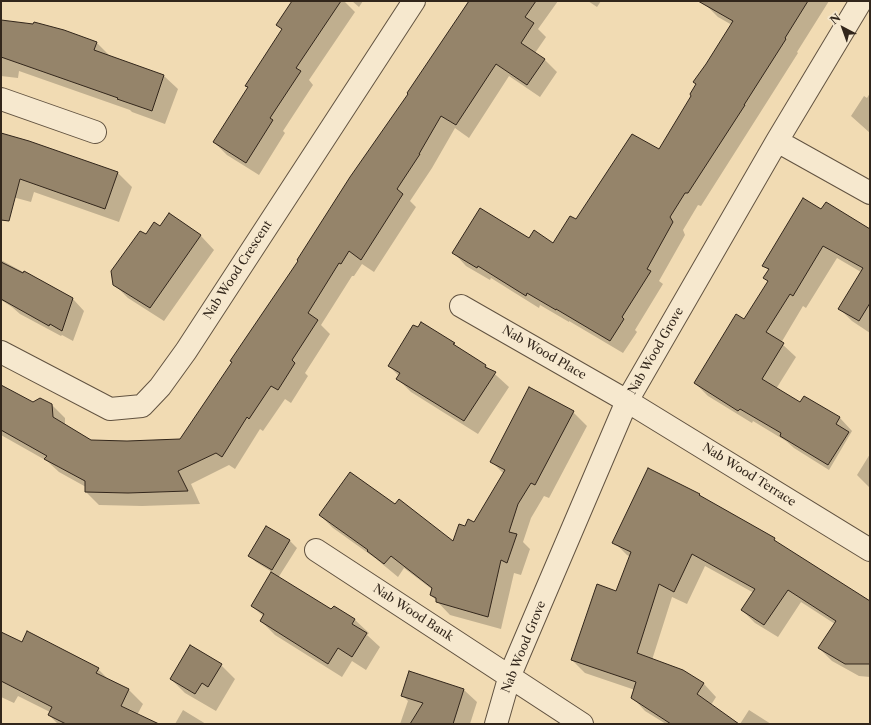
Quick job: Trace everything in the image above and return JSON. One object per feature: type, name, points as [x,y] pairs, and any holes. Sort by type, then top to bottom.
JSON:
[{"type":"street","name":"Nab Wood Crescent","points":[[1,352],[110,409],[142,406],[160,387],[186,351],[414,1]]},
{"type":"street","name":"Nab Wood Grove","points":[[496,724],[510,676],[627,401],[777,141],[861,1]]},
{"type":"street","points":[[1,99],[95,132]]},
{"type":"street","points":[[777,141],[870,192]]},
{"type":"street","name":"Nab Wood Place","points":[[461,306],[627,401]]},
{"type":"street","name":"Nab Wood Terrace","points":[[627,401],[870,550]]},
{"type":"street","name":"Nab Wood Bank","points":[[316,550],[582,724]]},
{"type":"building","points":[[292,1],[341,1],[296,68],[301,71],[270,118],[273,120],[246,163],[213,142],[248,87],[245,86],[282,29],[276,25]]},
{"type":"building","points":[[469,1],[536,1],[525,17],[534,23],[521,43],[545,59],[527,85],[496,64],[456,125],[441,116],[420,154],[397,189],[403,194],[361,260],[349,251],[341,264],[339,263],[308,313],[318,320],[292,360],[295,363],[278,390],[271,386],[249,419],[247,417],[222,457],[216,453],[178,471],[188,491],[128,493],[85,492],[85,481],[44,459],[47,456],[1,430],[1,385],[33,402],[40,398],[52,404],[53,417],[91,440],[127,441],[180,439],[232,362],[230,361],[298,261],[297,260],[350,177],[408,94],[407,93]]},
{"type":"building","points":[[698,1],[808,1],[745,105],[688,193],[685,193],[670,217],[673,222],[647,269],[651,271],[622,317],[624,319],[610,341],[556,309],[527,293],[526,296],[478,266],[477,268],[452,253],[480,208],[529,238],[534,230],[553,243],[570,216],[576,219],[632,134],[659,149],[691,96],[690,94],[696,84],[693,82],[733,21]]},
{"type":"building","points":[[1,20],[33,24],[34,22],[64,30],[97,42],[94,50],[164,75],[152,111],[1,57]]},
{"type":"building","points":[[1,133],[29,141],[118,172],[105,209],[20,179],[9,221],[1,220]]},
{"type":"building","points":[[803,198],[821,209],[826,202],[870,229],[870,303],[859,321],[838,309],[863,268],[823,246],[793,296],[790,294],[766,332],[784,343],[762,379],[800,402],[804,396],[840,417],[836,424],[849,432],[828,465],[780,436],[781,433],[740,409],[738,411],[694,383],[736,314],[744,319],[768,281],[763,278],[769,269],[762,266]]},
{"type":"building","points":[[169,213],[201,235],[150,308],[113,285],[111,271],[140,231],[146,234],[154,222],[160,226]]},
{"type":"building","points":[[1,262],[23,273],[24,271],[73,298],[62,331],[50,324],[49,326],[1,299]]},
{"type":"building","points":[[421,322],[455,343],[453,344],[486,365],[485,367],[496,372],[464,421],[396,379],[400,373],[388,366],[413,325],[418,327]]},
{"type":"building","points":[[529,387],[574,411],[535,485],[531,483],[518,504],[509,532],[517,534],[507,563],[501,560],[488,617],[436,602],[436,598],[430,595],[432,588],[391,556],[384,564],[367,551],[368,550],[319,515],[350,472],[395,504],[399,499],[453,541],[459,524],[465,526],[468,519],[474,522],[505,470],[490,462]]},
{"type":"building","points":[[648,468],[700,494],[699,495],[775,538],[774,540],[870,601],[870,664],[845,664],[818,648],[836,621],[788,590],[764,625],[741,610],[755,589],[692,554],[674,592],[659,584],[637,653],[683,670],[704,683],[697,694],[739,724],[671,724],[631,698],[636,682],[571,660],[597,584],[616,591],[631,552],[612,543]]},
{"type":"building","points":[[266,526],[290,540],[272,570],[248,556]]},
{"type":"building","points":[[271,572],[331,609],[334,606],[355,619],[352,624],[367,633],[352,657],[338,648],[328,664],[260,621],[264,614],[251,606]]},
{"type":"building","points":[[27,631],[99,668],[96,673],[129,689],[121,706],[159,724],[66,724],[48,715],[52,707],[1,681],[1,632],[22,642]]},
{"type":"building","points":[[190,645],[222,664],[208,687],[202,683],[195,694],[170,679]]},
{"type":"building","points":[[409,671],[464,689],[453,724],[410,724],[423,703],[401,696]]}]
